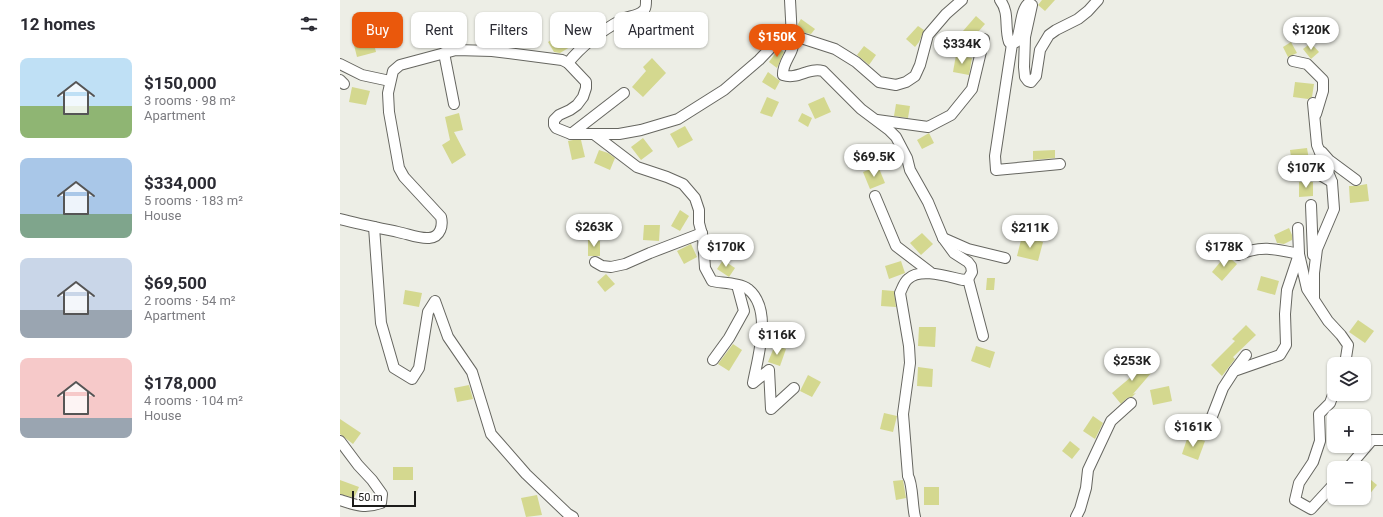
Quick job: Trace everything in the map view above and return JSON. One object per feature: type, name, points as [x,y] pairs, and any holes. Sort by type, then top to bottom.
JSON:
[{"type":"street","points":[[568,63],[590,40],[604,30],[628,17],[642,13],[645,9],[646,0]]},
{"type":"street","points":[[790,0],[793,42],[792,49],[783,69],[783,75],[790,77],[817,69],[823,71],[861,109],[896,137],[910,170],[928,202],[943,238],[954,253],[968,262],[971,266],[972,272],[968,279],[983,336]]},
{"type":"street","points":[[340,219],[430,238],[440,231],[443,224],[441,217],[404,177],[399,168],[389,112],[388,93],[393,71],[400,65],[456,50],[492,50],[562,60],[568,63],[586,82],[586,88],[583,97],[577,104],[570,110],[559,115],[554,120],[554,125],[556,128],[571,134],[619,134],[641,130],[678,119],[724,90],[783,36],[801,38],[835,49],[856,62],[879,82],[896,85],[906,82],[915,76],[920,65],[928,35],[946,14],[962,0]]},
{"type":"street","points":[[1000,0],[1006,10],[1007,36],[1009,42],[1012,44]]},
{"type":"street","points":[[1060,164],[996,170],[995,156],[1012,44],[1016,42],[1018,38],[1019,27],[1025,6],[1029,1],[1032,5],[1025,37],[1024,68],[1025,77],[1031,82],[1036,76],[1040,50],[1049,35],[1078,19],[1098,0]]},
{"type":"street","points":[[875,119],[928,127],[951,115],[972,89],[984,39]]},
{"type":"street","points":[[444,53],[454,104]]},
{"type":"street","points":[[1293,61],[1307,64],[1323,80],[1323,92],[1314,119]]},
{"type":"street","points":[[340,64],[362,75],[390,81]]},
{"type":"street","points":[[571,134],[624,93]]},
{"type":"street","points":[[1313,103],[1317,146],[1332,182],[1334,209],[1317,249],[1314,272]]},
{"type":"street","points":[[595,135],[637,167],[683,184],[695,198],[699,210],[699,223],[702,233],[705,268],[712,281],[748,288],[760,304],[763,330],[753,383],[769,370],[771,409],[794,388]]},
{"type":"street","points":[[1317,146],[1329,160],[1356,180]]},
{"type":"street","points":[[1310,169],[1332,182]]},
{"type":"street","points":[[875,196],[896,246],[930,272]]},
{"type":"street","points":[[1311,205],[1314,299]]},
{"type":"street","points":[[374,227],[380,323],[394,368],[412,379],[419,368],[428,312],[434,302],[448,337],[472,372],[491,434],[526,474],[573,517]]},
{"type":"street","points":[[1298,228],[1299,254],[1307,289],[1328,321],[1348,345],[1346,357]]},
{"type":"street","points":[[595,262],[602,266],[611,267],[625,264],[702,233]]},
{"type":"street","points":[[943,238],[968,249],[1005,258]]},
{"type":"street","points":[[1238,255],[1248,251],[1273,248],[1299,254]]},
{"type":"street","points":[[1234,371],[1280,355],[1286,345],[1285,314],[1287,290],[1299,254]]},
{"type":"street","points":[[915,517],[912,507],[911,480],[908,476],[903,414],[910,363],[909,346],[900,293],[908,278],[919,274],[930,272],[964,280],[968,279]]},
{"type":"street","points":[[713,360],[729,338],[744,311],[737,285]]},
{"type":"street","points":[[1206,432],[1223,388],[1246,356]]},
{"type":"street","points":[[1327,492],[1311,509],[1295,500],[1299,483],[1313,462],[1320,441],[1319,414],[1331,401]]},
{"type":"street","points":[[1076,517],[1086,488],[1088,470],[1111,421],[1131,403]]},
{"type":"street","points":[[1354,461],[1372,440],[1383,440]]},
{"type":"street","points":[[340,441],[382,494],[381,503],[371,506],[358,506],[340,500]]},
{"type":"building","points":[[1042,0],[1055,0],[1045,11],[1038,5]]},
{"type":"building","points":[[976,16],[985,24],[972,39],[963,31]]},
{"type":"building","points":[[801,19],[815,29],[811,34],[801,32],[798,29],[798,24]]},
{"type":"building","points":[[918,26],[924,30],[915,47],[906,39]]},
{"type":"building","points":[[1291,42],[1297,53],[1288,57],[1283,47]]},
{"type":"building","points":[[1311,43],[1319,52],[1311,59],[1303,49]]},
{"type":"building","points":[[864,46],[876,55],[869,65],[857,55]]},
{"type":"building","points":[[355,48],[375,48],[376,52],[357,57]]},
{"type":"building","points":[[552,48],[568,48],[560,53],[554,52]]},
{"type":"building","points":[[779,48],[784,52],[777,68],[769,62]]},
{"type":"building","points":[[956,55],[972,58],[969,75],[953,72]]},
{"type":"building","points":[[652,58],[666,73],[643,97],[632,87],[646,71],[643,67]]},
{"type":"building","points":[[768,72],[780,81],[775,90],[762,82]]},
{"type":"building","points":[[1295,82],[1314,84],[1312,97],[1308,99],[1293,97]]},
{"type":"building","points":[[352,87],[370,91],[366,105],[349,102]]},
{"type":"building","points":[[767,97],[779,102],[772,117],[760,113]]},
{"type":"building","points":[[824,97],[831,112],[815,119],[808,104]]},
{"type":"building","points":[[896,104],[910,106],[908,118],[894,116]]},
{"type":"building","points":[[459,113],[463,130],[454,132],[466,155],[452,164],[442,145],[450,140],[445,117]]},
{"type":"building","points":[[802,113],[812,118],[808,127],[798,121]]},
{"type":"building","points":[[685,126],[693,140],[678,148],[670,134]]},
{"type":"building","points":[[929,133],[934,143],[922,149],[917,140]]},
{"type":"building","points":[[643,138],[653,151],[641,160],[631,147]]},
{"type":"building","points":[[581,140],[585,157],[572,160],[568,141]]},
{"type":"building","points":[[1307,148],[1309,160],[1292,163],[1290,150]]},
{"type":"building","points":[[599,150],[608,153],[615,158],[610,170],[594,163]]},
{"type":"building","points":[[1055,150],[1055,158],[1033,160],[1033,151]]},
{"type":"building","points":[[878,166],[885,183],[870,189],[863,172]]},
{"type":"building","points":[[1299,182],[1313,182],[1313,196],[1299,197]]},
{"type":"building","points":[[1367,184],[1369,201],[1350,203],[1349,186]]},
{"type":"building","points":[[680,210],[689,216],[680,231],[671,226]]},
{"type":"building","points":[[644,225],[660,225],[659,241],[643,240]]},
{"type":"building","points":[[1289,228],[1292,235],[1292,240],[1284,244],[1277,243],[1274,235]]},
{"type":"building","points":[[922,233],[933,244],[921,255],[910,243]]},
{"type":"building","points":[[1022,236],[1043,242],[1038,261],[1017,256]]},
{"type":"building","points":[[588,240],[600,241],[600,256],[588,256]]},
{"type":"building","points":[[691,244],[697,257],[684,264],[677,251]]},
{"type":"building","points":[[1226,255],[1237,264],[1222,281],[1212,272]]},
{"type":"building","points":[[723,260],[735,268],[729,277],[717,269]]},
{"type":"building","points":[[901,261],[905,273],[889,279],[885,266]]},
{"type":"building","points":[[606,274],[615,284],[605,292],[597,282]]},
{"type":"building","points":[[1261,276],[1279,281],[1275,295],[1257,290]]},
{"type":"building","points":[[987,278],[995,278],[994,290],[986,290]]},
{"type":"building","points":[[405,290],[422,293],[419,307],[403,304]]},
{"type":"building","points":[[882,290],[894,291],[896,307],[881,306]]},
{"type":"building","points":[[1358,320],[1374,331],[1365,343],[1349,332]]},
{"type":"building","points":[[1246,325],[1256,335],[1233,357],[1235,359],[1222,376],[1211,365],[1235,341],[1232,339]]},
{"type":"building","points":[[919,327],[936,327],[935,347],[918,346]]},
{"type":"building","points":[[733,344],[742,350],[729,371],[718,364]]},
{"type":"building","points":[[775,345],[786,349],[780,366],[768,362]]},
{"type":"building","points":[[976,346],[995,352],[990,368],[971,361]]},
{"type":"building","points":[[1138,360],[1152,372],[1133,394],[1136,393],[1132,397],[1127,398],[1121,404],[1112,393],[1131,377],[1127,373]]},
{"type":"building","points":[[918,367],[933,369],[932,387],[917,386]]},
{"type":"building","points":[[808,375],[821,382],[812,397],[800,391]]},
{"type":"building","points":[[469,385],[473,399],[457,402],[454,388]]},
{"type":"building","points":[[1169,386],[1172,401],[1153,405],[1150,390]]},
{"type":"building","points":[[884,413],[897,416],[893,432],[880,429]]},
{"type":"building","points":[[1093,416],[1103,423],[1095,439],[1083,431]]},
{"type":"building","points":[[340,419],[361,433],[353,444],[340,434]]},
{"type":"building","points":[[1188,436],[1205,441],[1198,460],[1182,454]]},
{"type":"building","points":[[1070,441],[1080,449],[1072,459],[1062,451]]},
{"type":"building","points":[[393,467],[413,467],[413,480],[393,480]]},
{"type":"building","points":[[340,480],[359,487],[354,498],[340,494]]},
{"type":"building","points":[[903,480],[906,498],[896,500],[893,481]]},
{"type":"building","points":[[1371,480],[1377,485],[1371,492]]},
{"type":"building","points":[[924,487],[939,487],[939,505],[924,505]]},
{"type":"building","points":[[537,495],[542,515],[526,517],[521,498]]}]
